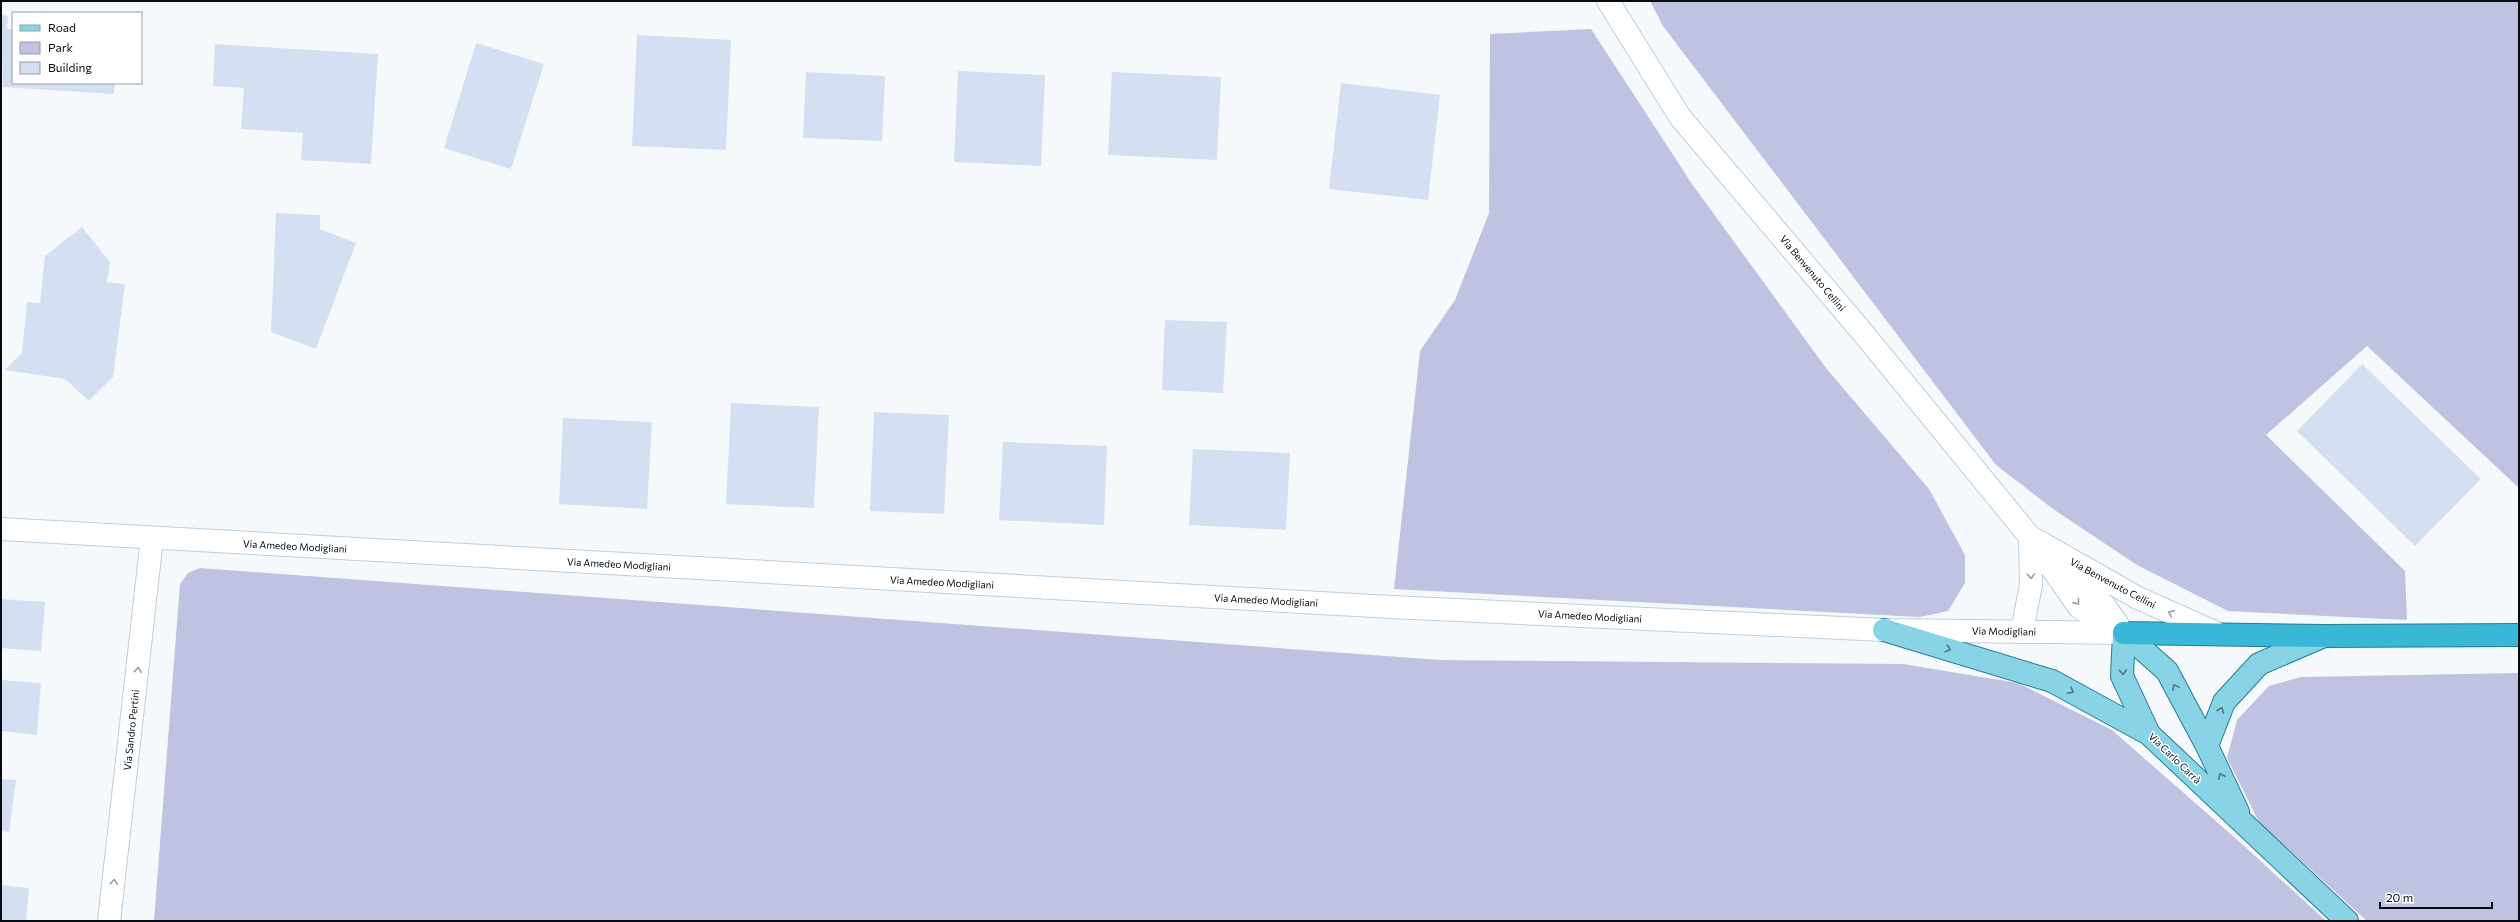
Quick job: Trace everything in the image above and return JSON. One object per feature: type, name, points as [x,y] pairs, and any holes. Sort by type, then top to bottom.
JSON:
[{"type":"highway","points":[[2124,633],[2324,636],[2519,635]]},
{"type":"main road","points":[[1884,630],[2052,682],[2149,734]]},
{"type":"main road","name":"Via Carlo Carrà","points":[[2124,633],[2122,676],[2149,734],[2347,921]]},
{"type":"main road","name":"Via Carlo Carrà","points":[[2124,633],[2167,671],[2207,746],[2244,824]]},
{"type":"main road","points":[[2207,746],[2224,702],[2259,664],[2324,636]]},
{"type":"street","name":"Via Benvenuto Cellini","points":[[1608,1],[1680,117],[1863,333],[2030,537],[2104,605],[2124,633]]},
{"type":"street","name":"Via Amedeo Modigliani","points":[[1,530],[1384,606],[1884,630]]},
{"type":"street","name":"Via Benvenuto Cellini","points":[[2030,537],[2138,598],[2219,634]]},
{"type":"street","points":[[2022,631],[2031,585],[2030,537]]},
{"type":"street","name":"Via Sandro Pertini","points":[[109,921],[152,538]]},
{"type":"street","name":"Via Modigliani","points":[[1884,630],[2124,633]]},
{"type":"green space","points":[[1650,1],[2519,1],[2519,488],[2367,346],[2266,435],[2405,571],[2407,620],[2228,611],[2137,565],[2053,509],[1996,465],[1663,26]]},
{"type":"green space","points":[[1591,29],[1692,184],[1826,368],[1929,489],[1965,555],[1965,583],[1948,611],[1920,617],[1394,589],[1420,351],[1455,300],[1489,213],[1490,34]]},
{"type":"green space","points":[[200,568],[1440,660],[1903,664],[2018,683],[2112,730],[2242,844],[2326,921],[154,921],[180,584],[188,573]]},
{"type":"green space","points":[[2519,673],[2519,921],[2367,921],[2259,822],[2227,758],[2237,720],[2269,686],[2301,677]]},
{"type":"building","points":[[1,15],[8,16],[7,29],[12,29],[12,84],[115,84],[114,94],[3,87]]},
{"type":"building","points":[[637,35],[731,40],[726,150],[632,146]]},
{"type":"building","points":[[476,43],[544,64],[511,169],[444,148]]},
{"type":"building","points":[[215,44],[378,54],[371,164],[301,160],[303,133],[241,129],[244,88],[213,86]]},
{"type":"building","points":[[958,71],[1045,75],[1041,166],[954,162]]},
{"type":"building","points":[[806,72],[885,76],[882,141],[803,138]]},
{"type":"building","points":[[1112,72],[1221,77],[1217,160],[1108,155]]},
{"type":"building","points":[[1341,83],[1440,95],[1428,200],[1329,189]]},
{"type":"building","points":[[276,213],[320,215],[320,229],[356,243],[316,349],[271,332]]},
{"type":"building","points":[[82,227],[110,262],[107,282],[125,284],[113,377],[89,401],[65,379],[5,370],[22,353],[27,302],[40,303],[45,256]]},
{"type":"building","points":[[1165,320],[1227,322],[1223,393],[1162,390]]},
{"type":"building","points":[[2362,364],[2481,479],[2415,546],[2297,431]]},
{"type":"building","points":[[731,403],[819,407],[814,508],[726,504]]},
{"type":"building","points":[[874,412],[949,415],[944,514],[870,511]]},
{"type":"building","points":[[563,418],[652,422],[647,509],[559,504]]},
{"type":"building","points":[[1003,442],[1107,446],[1104,525],[999,520]]},
{"type":"building","points":[[1193,449],[1290,453],[1286,530],[1189,525]]},
{"type":"building","points":[[1,599],[45,602],[41,651],[1,648]]},
{"type":"building","points":[[1,680],[41,683],[37,735],[1,731]]},
{"type":"building","points":[[1,779],[16,780],[9,832],[1,831]]},
{"type":"building","points":[[1,885],[29,888],[26,921],[1,921]]}]
